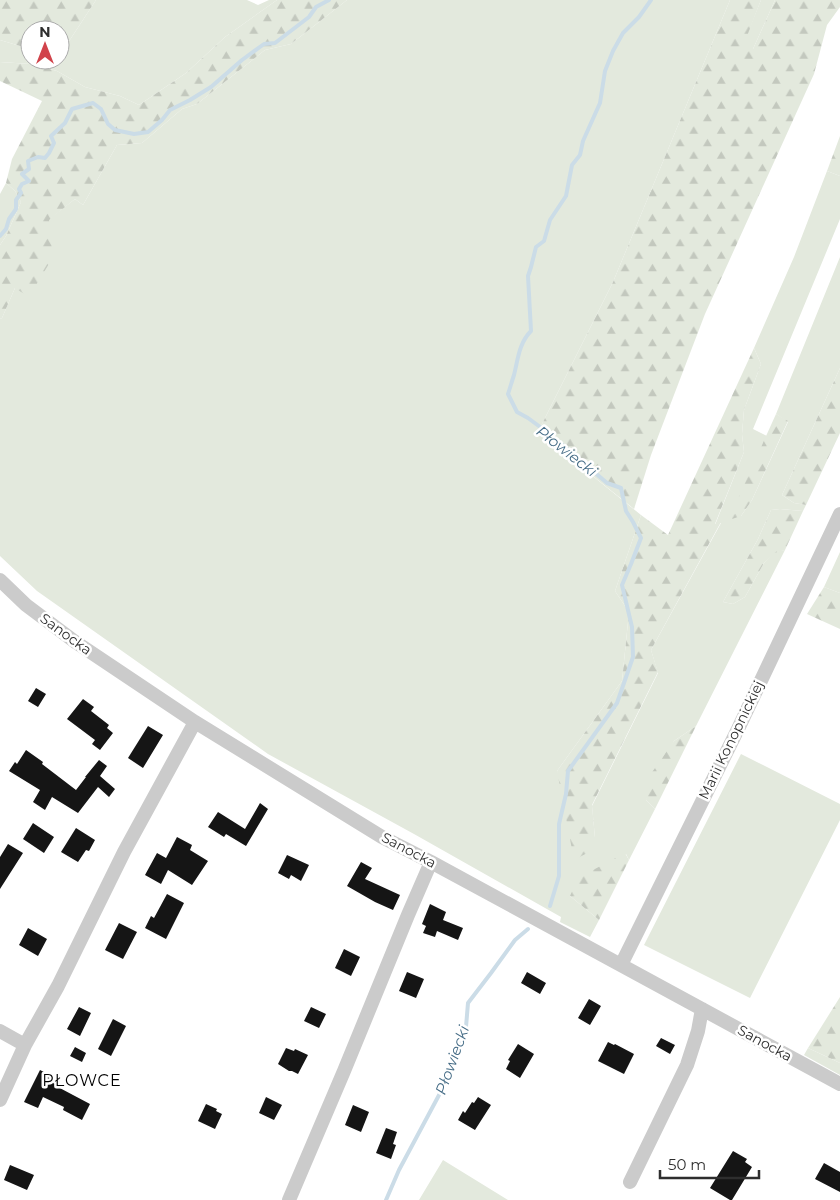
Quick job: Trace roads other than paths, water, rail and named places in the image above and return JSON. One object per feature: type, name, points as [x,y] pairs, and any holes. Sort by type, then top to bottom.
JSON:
[{"type":"street","name":"Marii Konopnickiej","points":[[621,965],[738,729],[840,514]]},
{"type":"street","name":"Sanocka","points":[[0,580],[26,605],[74,641],[195,722],[382,837],[840,1084]]},
{"type":"street","points":[[0,1100],[25,1045],[58,986],[124,852],[195,722]]},
{"type":"street","points":[[290,1200],[431,862]]},
{"type":"street","points":[[630,1182],[687,1065],[698,1031],[702,1009]]},
{"type":"street","points":[[0,1031],[25,1045]]},
{"type":"waterway","points":[[0,236],[6,229],[9,219],[16,209],[16,200],[21,193],[19,189],[22,184],[29,181],[22,174],[29,169],[28,161],[38,157],[45,158],[54,143],[51,136],[65,123],[72,109],[93,103],[101,109],[108,124],[115,130],[134,134],[148,132],[170,110],[211,87],[264,44],[275,43],[309,17],[316,7],[329,0]]},
{"type":"waterway","name":"Płowiecki","points":[[550,906],[559,876],[559,824],[566,794],[568,771],[617,703],[633,657],[632,627],[622,585],[641,538],[626,511],[621,488],[607,483],[551,435],[517,412],[508,394],[521,346],[531,331],[528,276],[536,247],[544,241],[550,220],[566,196],[572,165],[580,155],[583,141],[600,103],[605,71],[613,51],[623,33],[639,17],[651,0]]},
{"type":"waterway","name":"Płowiecki","points":[[386,1200],[399,1170],[446,1082],[466,1027],[468,1003],[515,940],[528,929]]},
{"type":"district","name":"PŁOWCE","points":[[82,1080]]}]
